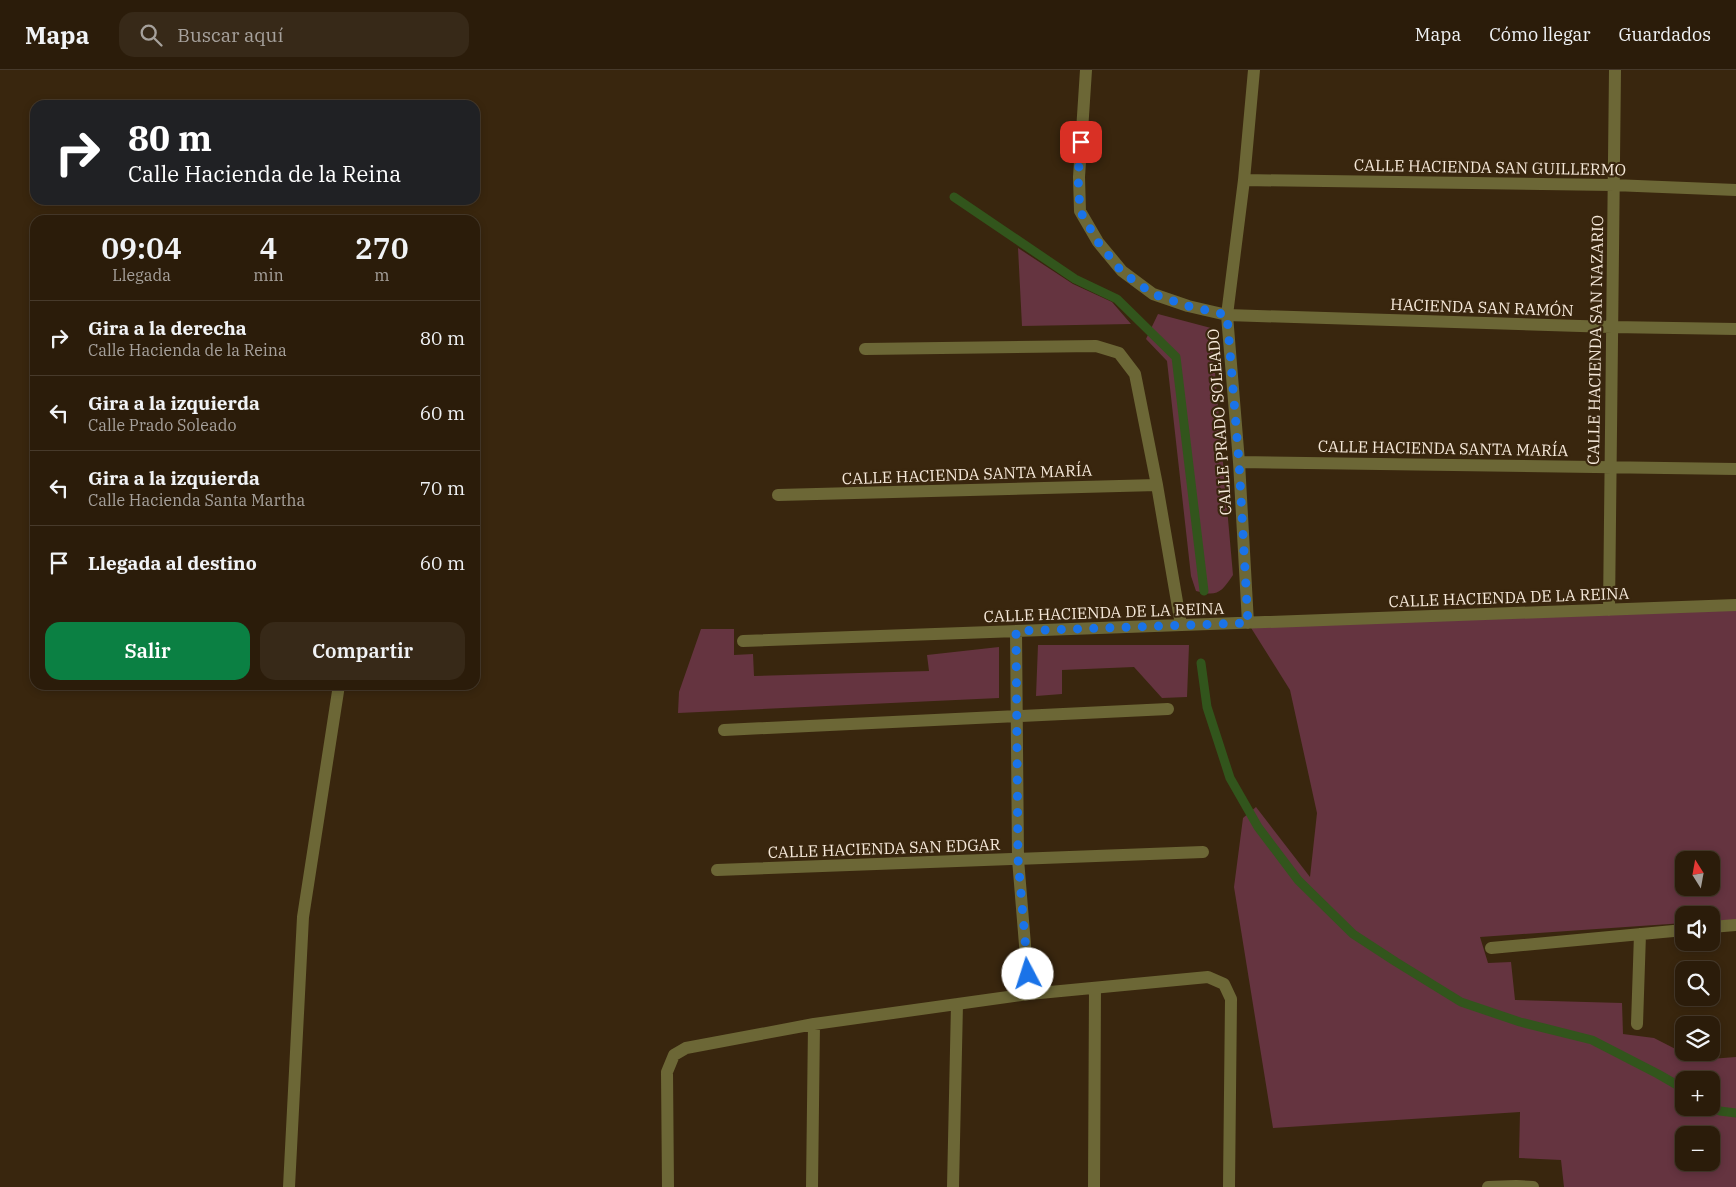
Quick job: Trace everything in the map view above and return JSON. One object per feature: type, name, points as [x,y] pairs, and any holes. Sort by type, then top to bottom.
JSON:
[{"type":"street","name":"HACIENDA SAN RAMÓN","points":[[1086,70],[1078,177],[1080,211],[1098,242],[1122,272],[1153,294],[1188,306],[1227,315],[1736,329]]},
{"type":"street","name":"CALLE PRADO SOLEADO","points":[[1248,623],[1239,462],[1227,315],[1244,180],[1254,70]]},
{"type":"street","name":"CALLE HACIENDA SAN NAZARIO","points":[[1608,610],[1614,70]]},
{"type":"street","name":"CALLE HACIENDA SAN GUILLERMO","points":[[1244,180],[1613,185],[1736,190]]},
{"type":"street","points":[[865,348],[1096,346],[1119,353],[1135,374],[1157,485],[1181,625]]},
{"type":"street","name":"CALLE HACIENDA SANTA MARÍA","points":[[1239,462],[1736,469]]},
{"type":"street","name":"CALLE HACIENDA SANTA MARÍA","points":[[778,495],[1157,485]]},
{"type":"street","name":"CALLE HACIENDA DE LA REINA","points":[[743,641],[1736,605]]},
{"type":"street","points":[[1016,631],[1018,859],[1029,994]]},
{"type":"street","points":[[289,1187],[303,917],[338,690]]},
{"type":"street","points":[[724,730],[1168,709]]},
{"type":"street","name":"CALLE HACIENDA SAN EDGAR","points":[[717,870],[1202,852]]},
{"type":"street","points":[[1720,926],[1736,925]]},
{"type":"street","points":[[1491,948],[1675,931]]},
{"type":"street","points":[[1637,1024],[1640,934]]},
{"type":"street","points":[[668,1187],[667,1072],[674,1055],[686,1048],[814,1024],[1029,994],[1208,976],[1224,984],[1231,999],[1229,1187]]},
{"type":"street","points":[[1094,1187],[1095,988]]},
{"type":"street","points":[[953,1187],[957,1004]]},
{"type":"street","points":[[812,1187],[814,1024]]},
{"type":"street","points":[[1488,1187],[1533,1187]]},
{"type":"shaded area","points":[[1018,248],[1073,284],[1112,302],[1131,324],[1022,326]]},
{"type":"shaded area","points":[[1158,314],[1211,328],[1233,575],[1222,590],[1209,594],[1196,591],[1191,576],[1167,361],[1146,339]]},
{"type":"shaded area","points":[[1736,606],[1736,920],[1720,921],[1720,906],[1675,906],[1675,924],[1480,937],[1488,963],[1511,962],[1515,1000],[1622,1003],[1623,1034],[1654,1038],[1675,1049],[1675,1061],[1720,1061],[1720,1058],[1736,1057],[1736,1187],[1564,1187],[1561,1160],[1519,1158],[1520,1112],[1273,1128],[1234,887],[1243,818],[1256,807],[1310,877],[1317,813],[1290,690],[1248,623]]},
{"type":"shaded area","points":[[701,629],[734,629],[734,655],[753,654],[754,676],[929,671],[927,655],[999,647],[999,698],[678,713],[679,692]]},
{"type":"shaded area","points":[[1038,645],[1189,645],[1187,697],[1162,698],[1134,667],[1062,670],[1062,694],[1036,696]]},
{"type":"waterway","points":[[954,197],[1075,279],[1117,299],[1176,357],[1204,591]]},
{"type":"waterway","points":[[1201,663],[1207,707],[1230,778],[1258,827],[1298,880],[1353,934],[1461,1002],[1520,1022],[1592,1040],[1675,1084]]},
{"type":"waterway","points":[[1720,1111],[1736,1113]]},
{"type":"route","points":[[1028,974],[1018,859],[1016,631],[1248,623],[1239,462],[1227,315],[1188,306],[1153,294],[1122,272],[1098,242],[1080,211],[1078,177],[1081,142]]}]
